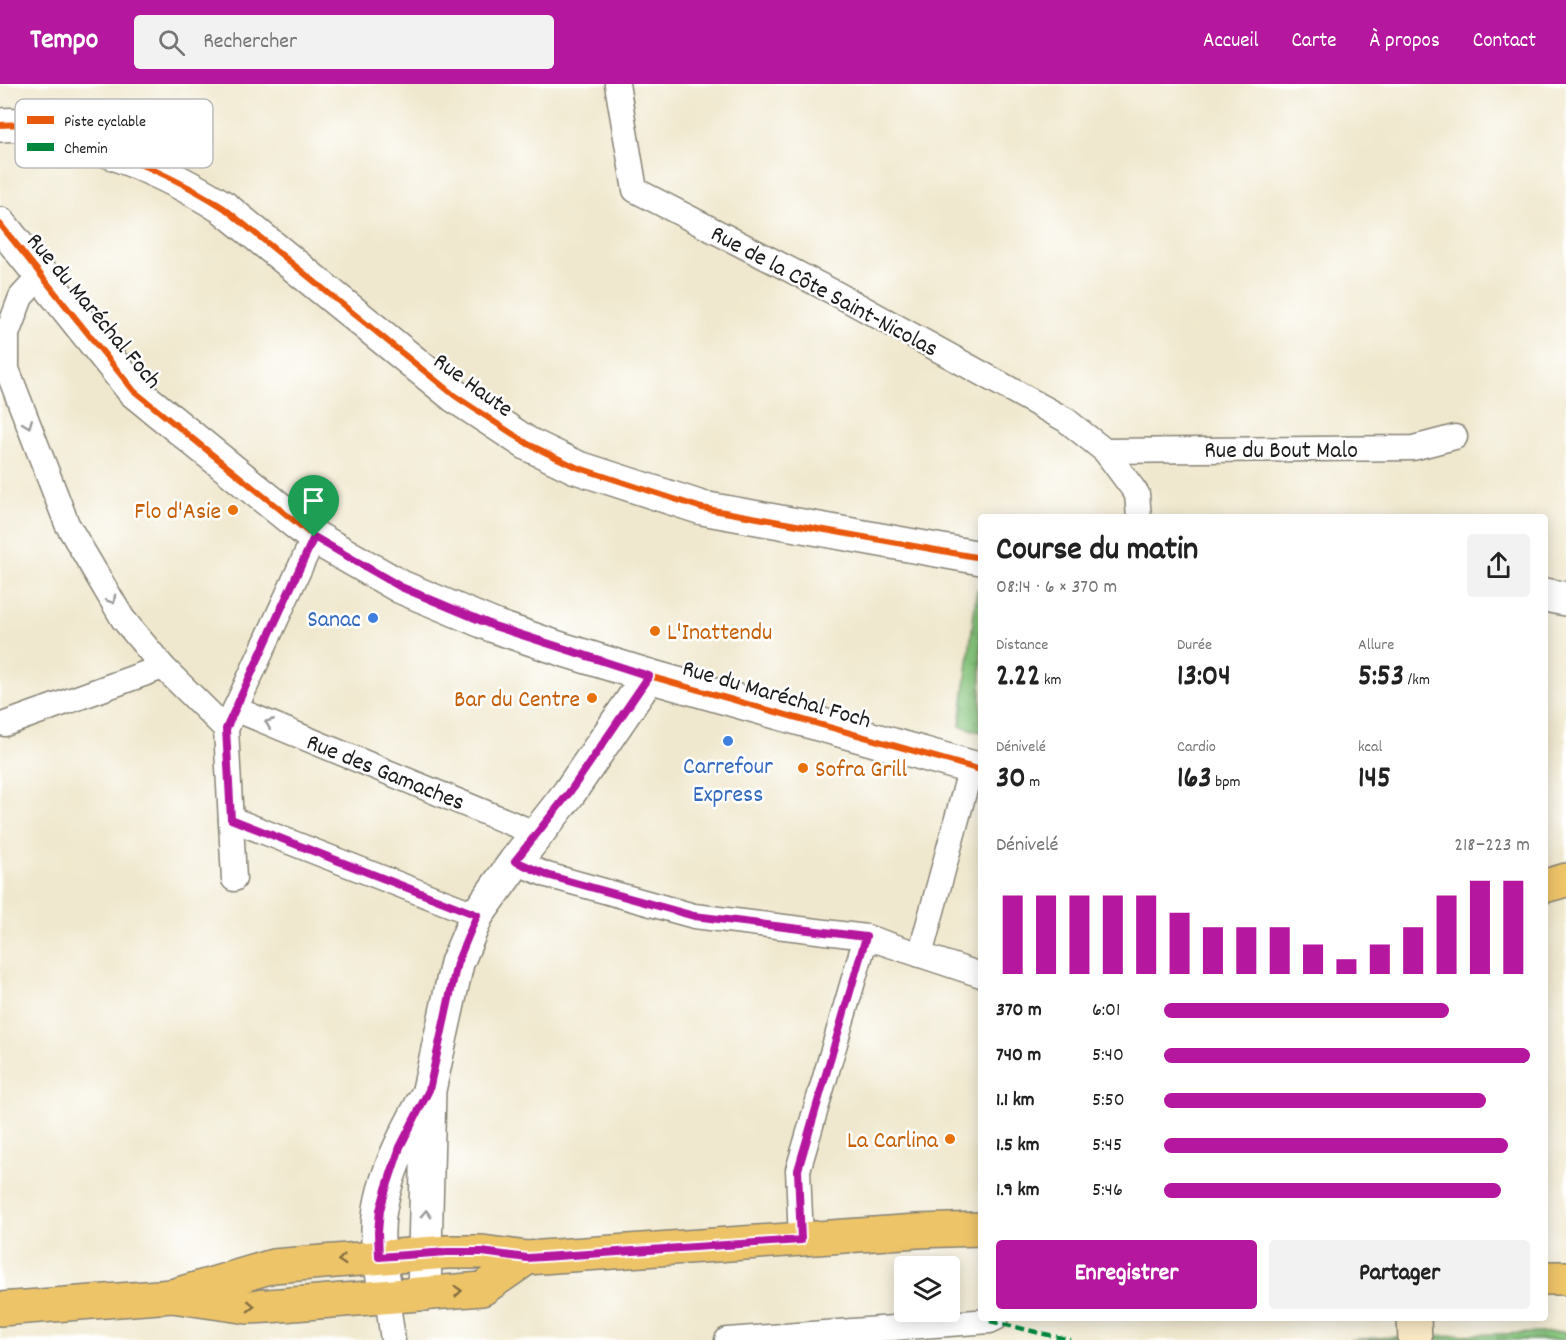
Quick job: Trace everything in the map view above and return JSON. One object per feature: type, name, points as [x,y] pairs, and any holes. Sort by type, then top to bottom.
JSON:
[{"type":"main road","points":[[1548,885],[1566,880]]},
{"type":"main road","points":[[0,1309],[172,1296],[273,1266],[401,1255],[482,1252],[527,1258],[978,1228]]},
{"type":"main road","points":[[172,1296],[248,1307],[482,1289],[527,1258]]},
{"type":"main road","points":[[1548,1278],[1566,1278]]},
{"type":"street","name":"Rue Haute","points":[[0,126],[15,126]]},
{"type":"street","name":"Rue Haute","points":[[152,168],[193,188],[224,208],[455,396],[528,444],[576,467],[702,508],[978,557]]},
{"type":"street","name":"Rue du Maréchal Foch","points":[[0,224],[134,391],[314,537],[401,587],[494,626],[649,676],[976,768]]},
{"type":"street","points":[[1548,596],[1566,599]]},
{"type":"street","points":[[404,1296],[401,1255],[429,1090],[457,963],[477,915],[515,861],[569,793],[649,676]]},
{"type":"street","points":[[404,1296],[401,1255],[379,1221],[386,1189],[400,1147],[429,1090]]},
{"type":"lane","name":"Rue de la Côte Saint-Nicolas","points":[[617,84],[635,190],[839,295],[1066,420],[1105,451]]},
{"type":"lane","points":[[41,276],[21,297],[7,334],[7,369],[67,524],[123,620],[163,667],[230,719]]},
{"type":"lane","name":"Rue du Bout Malo","points":[[1105,451],[1413,448],[1455,437]]},
{"type":"lane","points":[[1105,451],[1137,494],[1139,514]]},
{"type":"lane","points":[[234,879],[230,719],[314,537]]},
{"type":"lane","points":[[5,724],[163,667]]},
{"type":"lane","name":"Rue des Gamaches","points":[[230,719],[537,834]]},
{"type":"lane","points":[[920,955],[976,768]]},
{"type":"lane","points":[[231,819],[477,915]]},
{"type":"lane","points":[[515,861],[547,875],[694,916],[866,937],[978,974]]},
{"type":"lane","points":[[801,1240],[798,1170],[866,937]]},
{"type":"lane","points":[[393,1340],[404,1296]]},
{"type":"lane","points":[[727,1340],[990,1321]]},
{"type":"green space","points":[[977,590],[978,731],[960,726]]},
{"type":"green space","points":[[1566,1332],[1566,1340],[1349,1340],[1393,1337]]},
{"type":"marked path","points":[[990,1321],[1070,1340]]},
{"type":"cycle path","points":[[0,125],[15,125]]},
{"type":"cycle path","points":[[150,168],[224,208],[455,396],[528,444],[576,467],[702,508],[978,557]]},
{"type":"cycle path","points":[[0,224],[134,391],[314,537],[401,587],[494,626],[561,649],[978,769]]},
{"type":"place","name":"Flo d'Asie","points":[[233,510]]},
{"type":"place","name":"Sanac","points":[[373,618]]},
{"type":"place","name":"L'Inattendu","points":[[655,631]]},
{"type":"place","name":"Bar du Centre","points":[[592,698]]},
{"type":"place","name":"Carrefour Express","points":[[728,741]]},
{"type":"place","name":"Sofra Grill","points":[[803,768]]},
{"type":"place","name":"La Carlina","points":[[950,1139]]},
{"type":"route","points":[[314,537],[401,587],[494,626],[649,676],[569,793],[515,861],[547,875],[694,916],[866,937],[798,1170],[801,1240],[527,1258],[482,1252],[379,1257],[380,1210],[386,1189],[400,1147],[429,1090],[457,963],[477,915],[231,819],[226,729],[314,537]]}]
